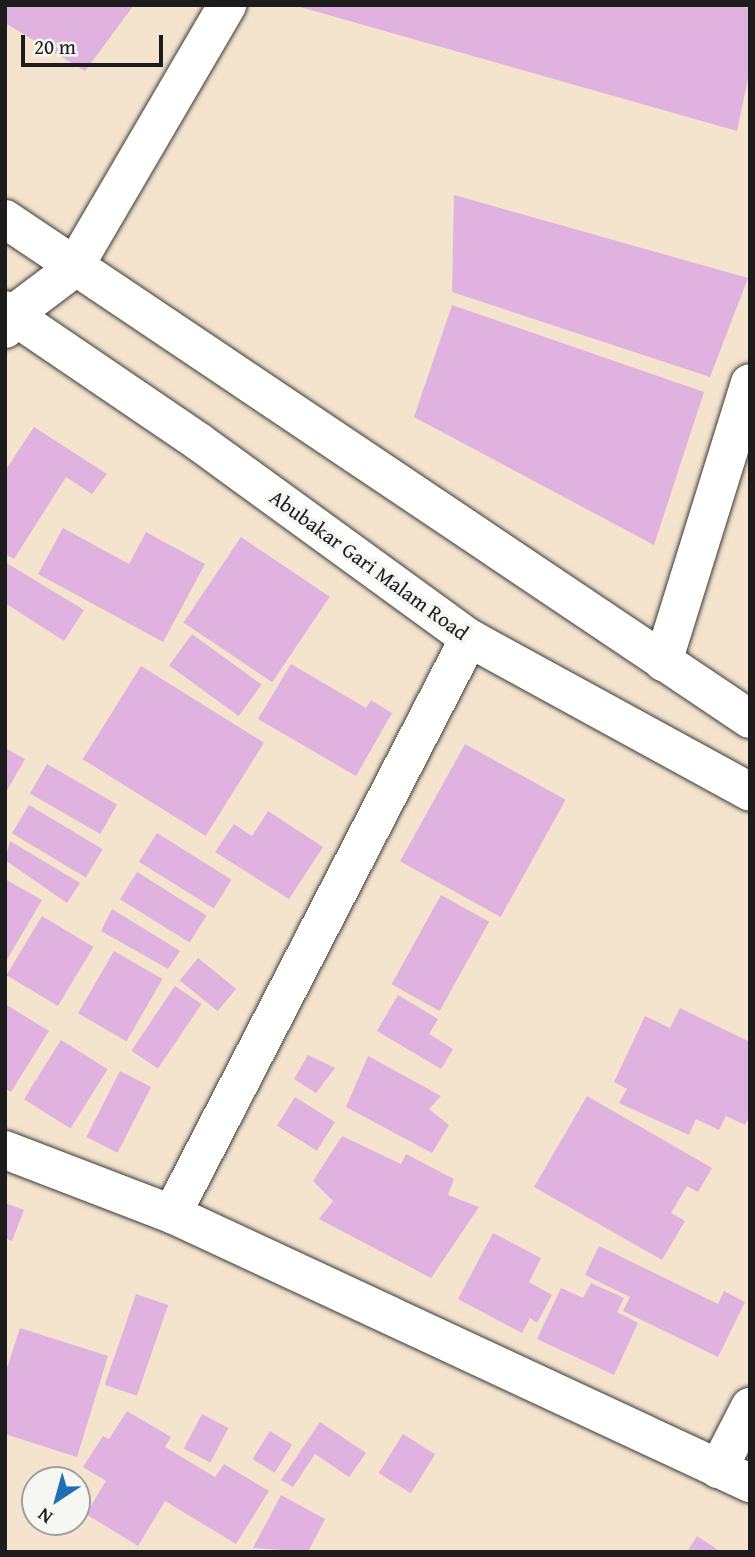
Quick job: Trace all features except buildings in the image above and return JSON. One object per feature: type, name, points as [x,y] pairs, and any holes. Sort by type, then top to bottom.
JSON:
[{"type":"street","points":[[8,318],[73,269],[226,5]]},
{"type":"street","points":[[5,219],[73,269],[750,719]]},
{"type":"street","name":"Abubakar Gari Malam Road","points":[[8,318],[200,442],[468,638],[750,792]]},
{"type":"street","points":[[663,662],[750,383]]},
{"type":"street","points":[[172,1214],[468,638]]},
{"type":"street","points":[[5,1150],[172,1214],[734,1476],[750,1407]]}]
